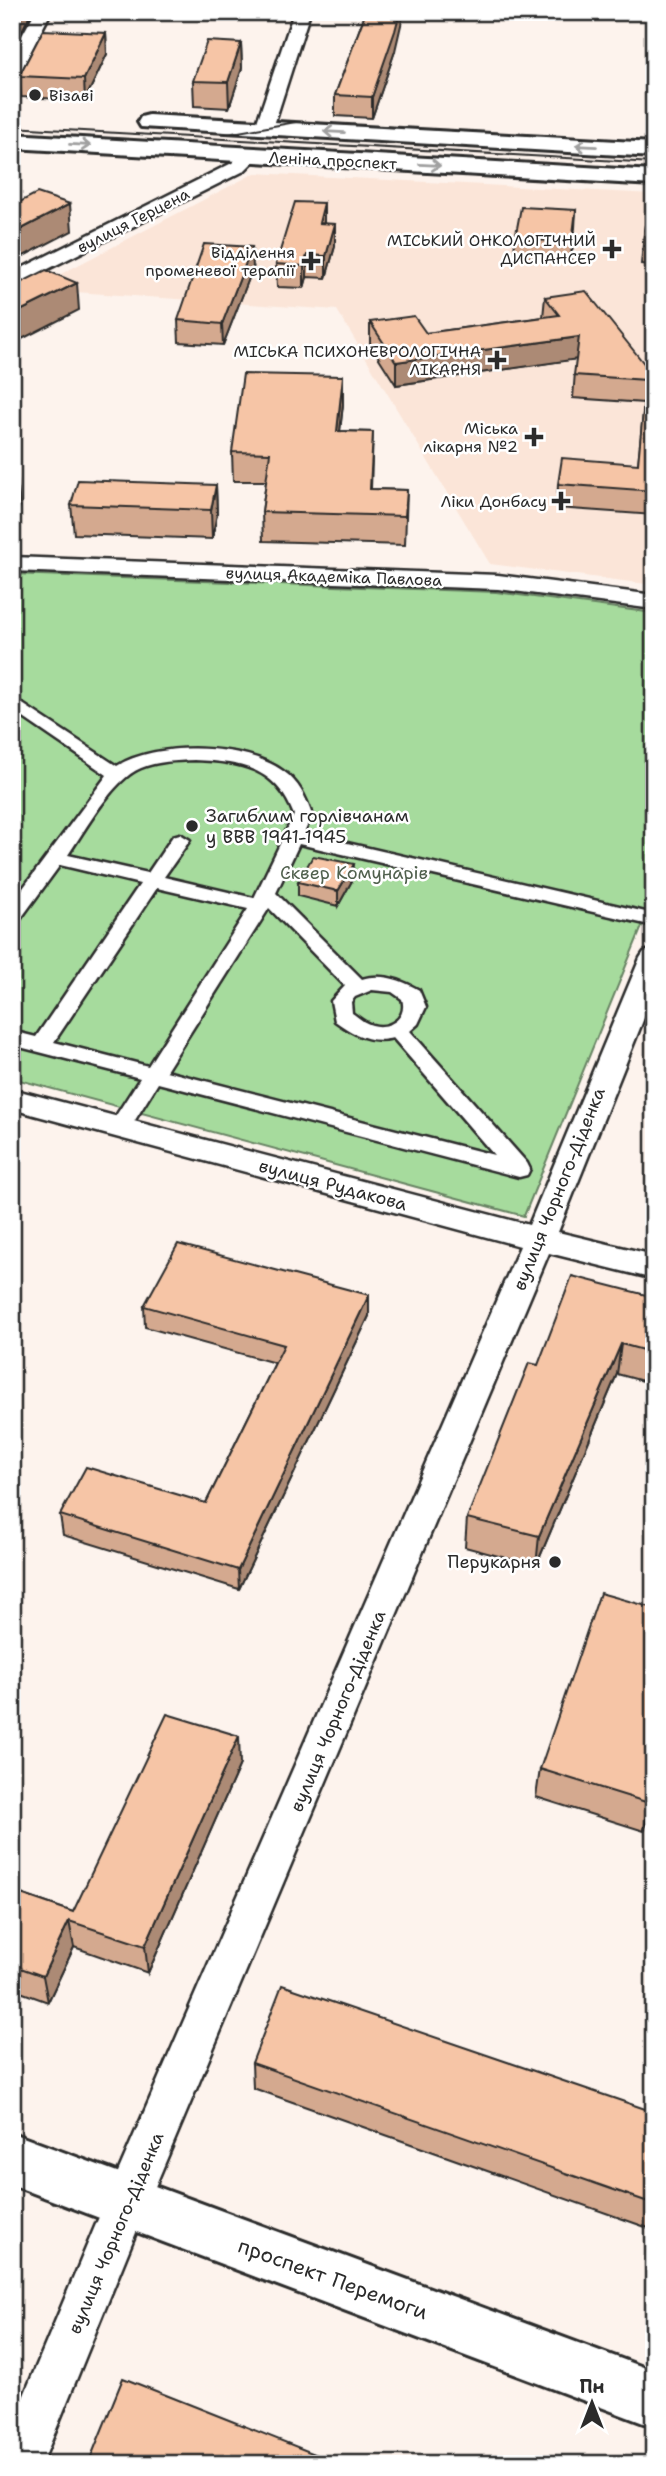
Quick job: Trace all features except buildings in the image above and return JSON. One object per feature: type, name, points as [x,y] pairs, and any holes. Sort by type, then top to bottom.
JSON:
[{"type":"main road","name":"Леніна проспект","points":[[131,121],[654,150]]},
{"type":"main road","points":[[251,155],[264,128]]},
{"type":"main road","name":"Леніна проспект","points":[[12,141],[654,178]]},
{"type":"main road","name":"проспект Перемоги","points":[[12,2159],[654,2399]]},
{"type":"street","points":[[12,70],[43,12]]},
{"type":"street","points":[[264,128],[302,12]]},
{"type":"street","name":"вулиця Герцена","points":[[12,281],[238,167],[251,155]]},
{"type":"street","name":"вулиця Академіка Павлова","points":[[12,564],[498,582],[654,602]]},
{"type":"street","points":[[12,702],[117,774]]},
{"type":"street","points":[[12,917],[117,774],[135,763],[194,754],[248,761],[270,771],[288,784],[303,815],[295,837],[263,900],[119,1128]]},
{"type":"street","points":[[295,837],[654,920]]},
{"type":"street","points":[[41,1045],[180,840]]},
{"type":"street","points":[[55,858],[153,881],[263,900],[358,986]]},
{"type":"street","name":"вулиця Чорного-Діденка","points":[[19,2464],[127,2201],[539,1239],[654,958]]},
{"type":"street","points":[[383,983],[396,985],[411,995],[416,1003],[416,1013],[411,1021],[398,1030],[379,1034],[352,1026],[342,1016],[341,1001],[358,986],[383,983]]},
{"type":"street","points":[[12,1038],[519,1169],[398,1030]]},
{"type":"street","name":"вулиця Рудакова","points":[[12,1099],[654,1267]]},
{"type":"shaded area","name":"Міська лікарня №2","points":[[255,173],[654,194],[654,585],[490,564],[337,310],[32,289]]},
{"type":"green space","name":"Сквер Комунарів","points":[[12,574],[496,592],[654,613],[654,897],[524,1216],[12,1078]]},
{"type":"tram line","points":[[227,134],[296,122]]},
{"type":"tram line","points":[[12,127],[654,163]]},
{"type":"place","name":"Візаві","points":[[35,95]]},
{"type":"place","name":"МІСЬКИЙ ОНКОЛОГІЧНИЙ ДИСПАНСЕР","points":[[612,249]]},
{"type":"place","name":"Відділення променевої терапії","points":[[311,261]]},
{"type":"place","name":"МІСЬКА ПСИХОНЕВРОЛОГІЧНА ЛІКАРНЯ","points":[[497,360]]},
{"type":"place","name":"Міська лікарня №2","points":[[534,437]]},
{"type":"place","name":"Ліки Донбасу","points":[[561,501]]},
{"type":"place","name":"Загиблим горлівчанам у ВВВ 1941-1945","points":[[192,826]]},
{"type":"place","name":"Перукарня","points":[[555,1562]]}]
